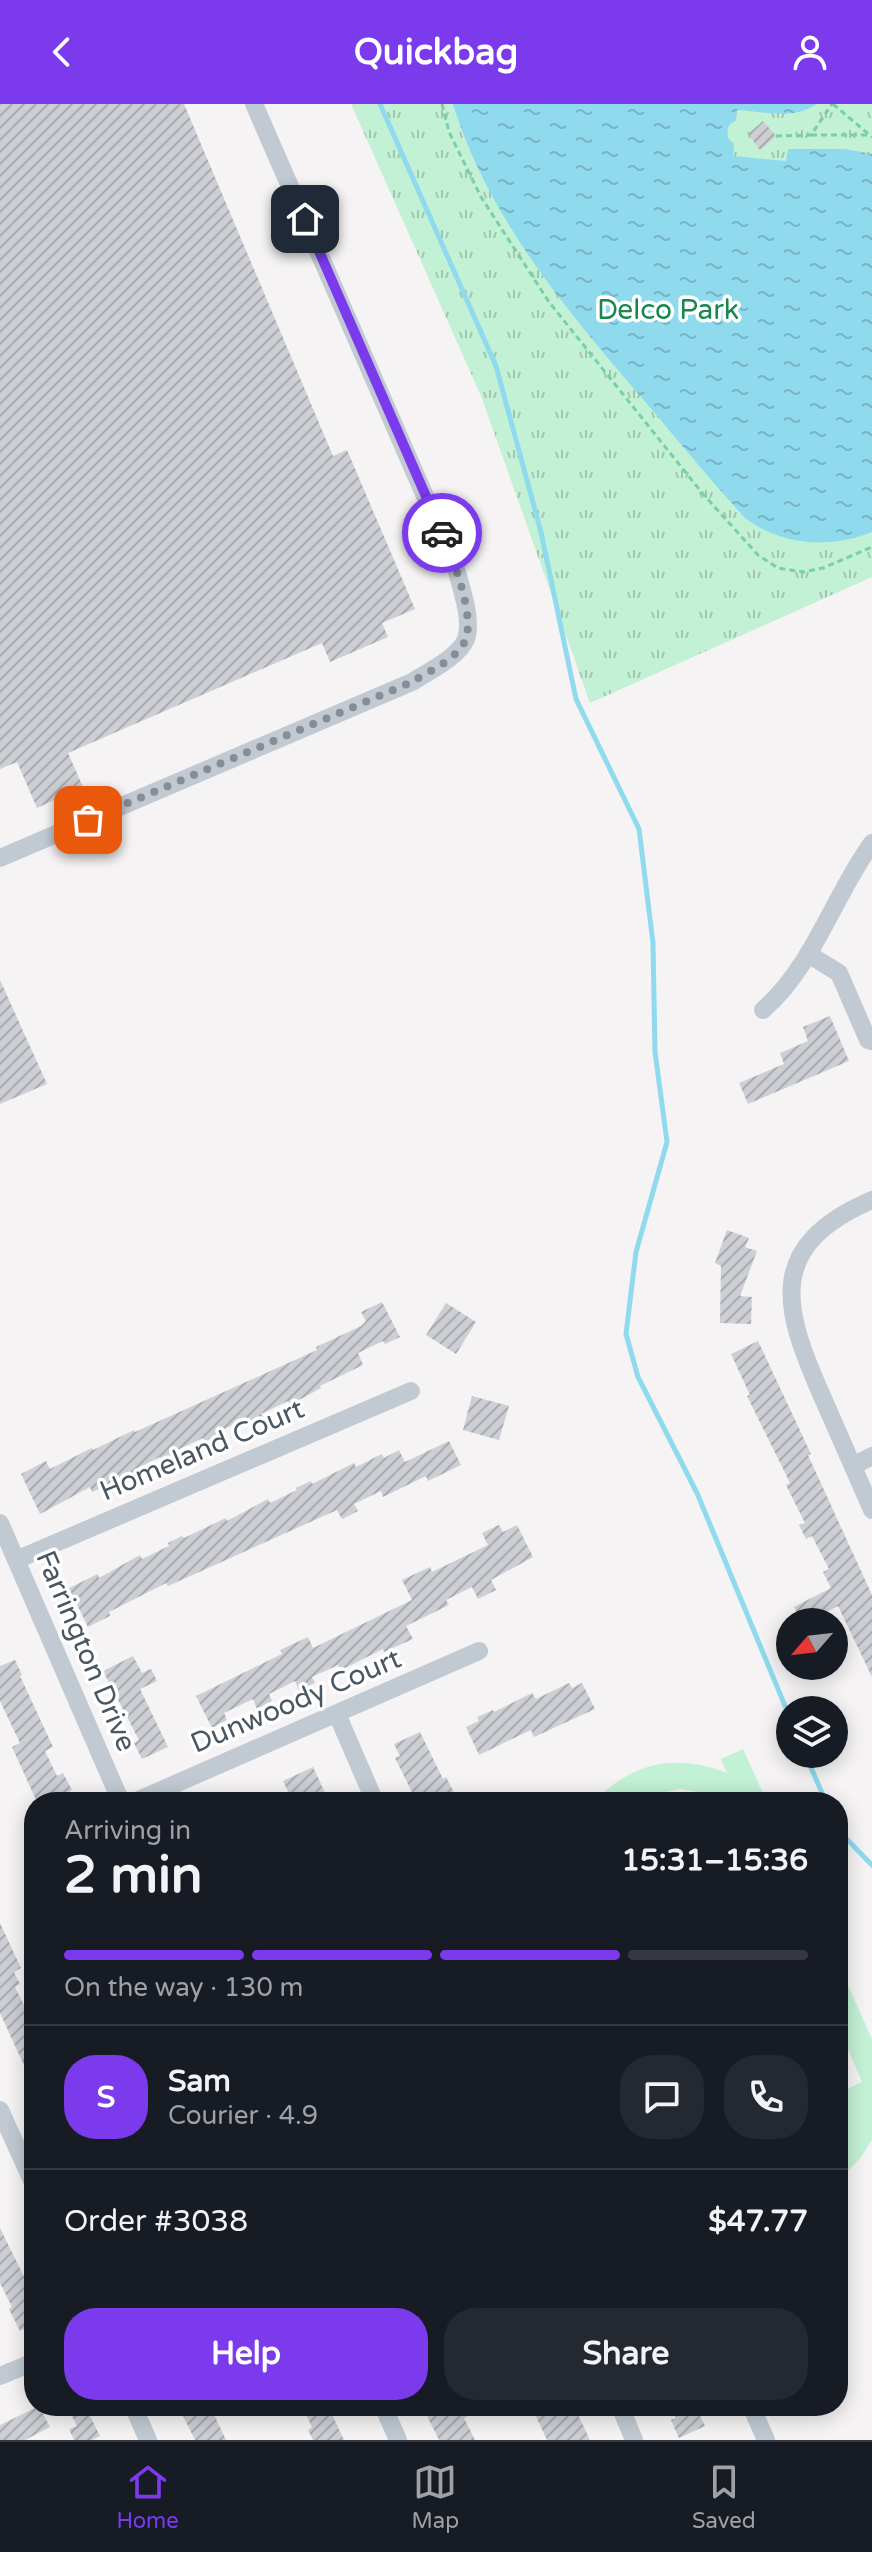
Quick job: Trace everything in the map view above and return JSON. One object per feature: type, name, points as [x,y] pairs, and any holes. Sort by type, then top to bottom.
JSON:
[{"type":"street","points":[[0,858],[412,682],[449,660],[466,640],[467,613],[455,565],[254,104]]},
{"type":"street","points":[[763,1010],[789,983],[808,954],[872,843]]},
{"type":"street","points":[[808,954],[839,973],[868,1040],[872,1041]]},
{"type":"street","points":[[872,1200],[847,1210],[808,1242],[796,1264],[791,1306],[804,1355],[872,1510]]},
{"type":"street","name":"Homeland Court","points":[[16,1560],[411,1391]]},
{"type":"street","points":[[853,1466],[872,1456]]},
{"type":"street","name":"Farrington Drive","points":[[0,1523],[117,1792]]},
{"type":"street","name":"Dunwoody Court","points":[[157,1792],[479,1651]]},
{"type":"street","points":[[337,1714],[371,1792]]},
{"type":"street","points":[[0,2110],[24,2163]]},
{"type":"street","points":[[0,2376],[24,2366]]},
{"type":"street","points":[[137,2416],[148,2440]]},
{"type":"street","points":[[387,2416],[398,2440]]},
{"type":"street","points":[[624,2416],[634,2440]]},
{"type":"street","points":[[755,2416],[766,2440]]},
{"type":"path","points":[[442,104],[449,132],[481,197],[549,302],[703,494],[758,555],[778,568],[803,572],[823,568],[872,547]]},
{"type":"path","points":[[811,135],[832,104],[870,136]]},
{"type":"path","points":[[776,136],[870,136]]},
{"type":"green space","name":"Delco Park","points":[[351,104],[872,104],[872,577],[590,703],[481,396]]},
{"type":"green space","points":[[743,1749],[762,1792],[680,1789],[604,1792],[623,1778],[656,1765],[690,1763],[727,1773],[721,1759]]},
{"type":"green space","points":[[848,1985],[872,2039],[872,2140],[848,2170],[848,2088],[862,2082],[848,2049]]},
{"type":"water","points":[[453,104],[817,104],[789,113],[737,110],[736,121],[729,125],[728,130],[728,138],[734,144],[733,156],[786,161],[788,149],[845,149],[872,154],[872,532],[839,541],[806,542],[773,534],[744,517],[590,337],[535,264],[487,187]]},
{"type":"building","points":[[0,104],[184,104],[333,456],[347,450],[415,609],[382,623],[388,637],[330,662],[322,643],[68,753],[83,787],[37,808],[17,762],[0,769]]},
{"type":"building","points":[[763,121],[776,136],[760,150],[748,134]]},
{"type":"building","points":[[0,980],[47,1084],[0,1104]]},
{"type":"building","points":[[830,1016],[849,1061],[748,1104],[739,1083],[784,1064],[780,1053],[808,1041],[803,1027]]},
{"type":"building","points":[[727,1230],[749,1238],[745,1247],[757,1251],[740,1296],[752,1297],[751,1324],[720,1323],[721,1266],[715,1263]]},
{"type":"building","points":[[382,1302],[400,1337],[358,1353],[363,1365],[290,1405],[288,1401],[247,1424],[245,1419],[205,1442],[203,1438],[162,1461],[160,1457],[92,1492],[90,1487],[40,1514],[21,1474],[46,1461],[50,1469],[317,1350],[316,1347],[361,1326],[366,1321],[361,1312]]},
{"type":"building","points":[[446,1303],[476,1322],[456,1354],[426,1335]]},
{"type":"building","points":[[758,1341],[811,1454],[808,1455],[872,1595],[872,1677],[848,1627],[848,1608],[794,1607],[831,1588],[823,1572],[829,1569],[812,1536],[806,1539],[799,1525],[805,1523],[786,1485],[790,1483],[747,1396],[750,1395],[731,1354]]},
{"type":"building","points":[[472,1396],[509,1406],[499,1440],[463,1430]]},
{"type":"building","points":[[449,1441],[461,1465],[428,1481],[426,1476],[383,1497],[381,1491],[354,1504],[358,1511],[342,1519],[337,1510],[168,1586],[166,1583],[109,1612],[110,1616],[88,1627],[69,1588],[98,1574],[99,1578],[140,1555],[142,1559],[182,1536],[184,1538],[226,1518],[227,1521],[268,1499],[270,1503],[354,1463],[356,1467],[382,1454],[384,1458],[399,1450],[405,1462]]},
{"type":"building","points":[[499,1525],[503,1532],[517,1525],[533,1557],[491,1580],[496,1590],[478,1599],[472,1587],[446,1600],[449,1605],[406,1626],[413,1639],[384,1652],[383,1649],[341,1670],[338,1665],[312,1677],[315,1683],[299,1690],[295,1681],[269,1694],[272,1701],[257,1709],[253,1699],[224,1713],[227,1720],[212,1728],[196,1696],[282,1654],[280,1650],[308,1637],[313,1648],[412,1600],[402,1580],[430,1567],[432,1572],[488,1545],[482,1533]]},
{"type":"building","points":[[133,1656],[142,1673],[151,1669],[157,1681],[140,1689],[168,1747],[142,1759],[134,1743],[139,1740],[103,1671]]},
{"type":"building","points":[[15,1660],[53,1747],[45,1751],[57,1776],[63,1773],[72,1790],[32,1792],[12,1747],[20,1743],[0,1701],[0,1666]]},
{"type":"building","points":[[569,1683],[572,1688],[582,1683],[595,1709],[534,1737],[531,1730],[479,1755],[466,1727],[479,1721],[477,1717],[532,1693],[536,1699]]},
{"type":"building","points":[[420,1732],[443,1779],[446,1777],[454,1792],[412,1792],[395,1758],[400,1756],[394,1744]]},
{"type":"building","points":[[313,1767],[325,1792],[288,1792],[283,1781]]},
{"type":"building","points":[[0,1923],[21,1968],[14,1972],[20,1984],[15,1987],[24,2005],[24,2065],[0,2013]]},
{"type":"building","points":[[0,2228],[24,2277],[24,2329],[20,2331],[0,2283]]},
{"type":"building","points":[[24,2413],[24,2416],[44,2416],[50,2427],[25,2440],[0,2440],[0,2425]]},
{"type":"building","points":[[72,2416],[90,2416],[100,2436],[92,2440],[74,2440],[69,2429],[77,2426]]},
{"type":"building","points":[[183,2416],[215,2416],[226,2440],[195,2440]]},
{"type":"building","points":[[307,2416],[333,2416],[344,2440],[313,2440],[308,2430],[312,2427]]},
{"type":"building","points":[[427,2416],[468,2416],[464,2418],[475,2440],[439,2440]]},
{"type":"building","points":[[536,2416],[579,2416],[590,2440],[547,2440]]},
{"type":"building","points":[[700,2416],[705,2426],[679,2438],[671,2420]]},
{"type":"waterway","points":[[380,104],[496,366],[541,532],[576,699],[639,829],[653,943],[655,1052],[667,1142],[636,1252],[626,1334],[638,1377],[697,1493],[781,1696]]},
{"type":"waterway","points":[[811,1768],[822,1792]]},
{"type":"waterway","points":[[848,1840],[872,1865]]},
{"type":"way so far","points":[[88,820],[412,682],[449,660],[466,640],[467,613],[455,565],[442,533]]},
{"type":"route","points":[[305,219],[442,533]]}]
